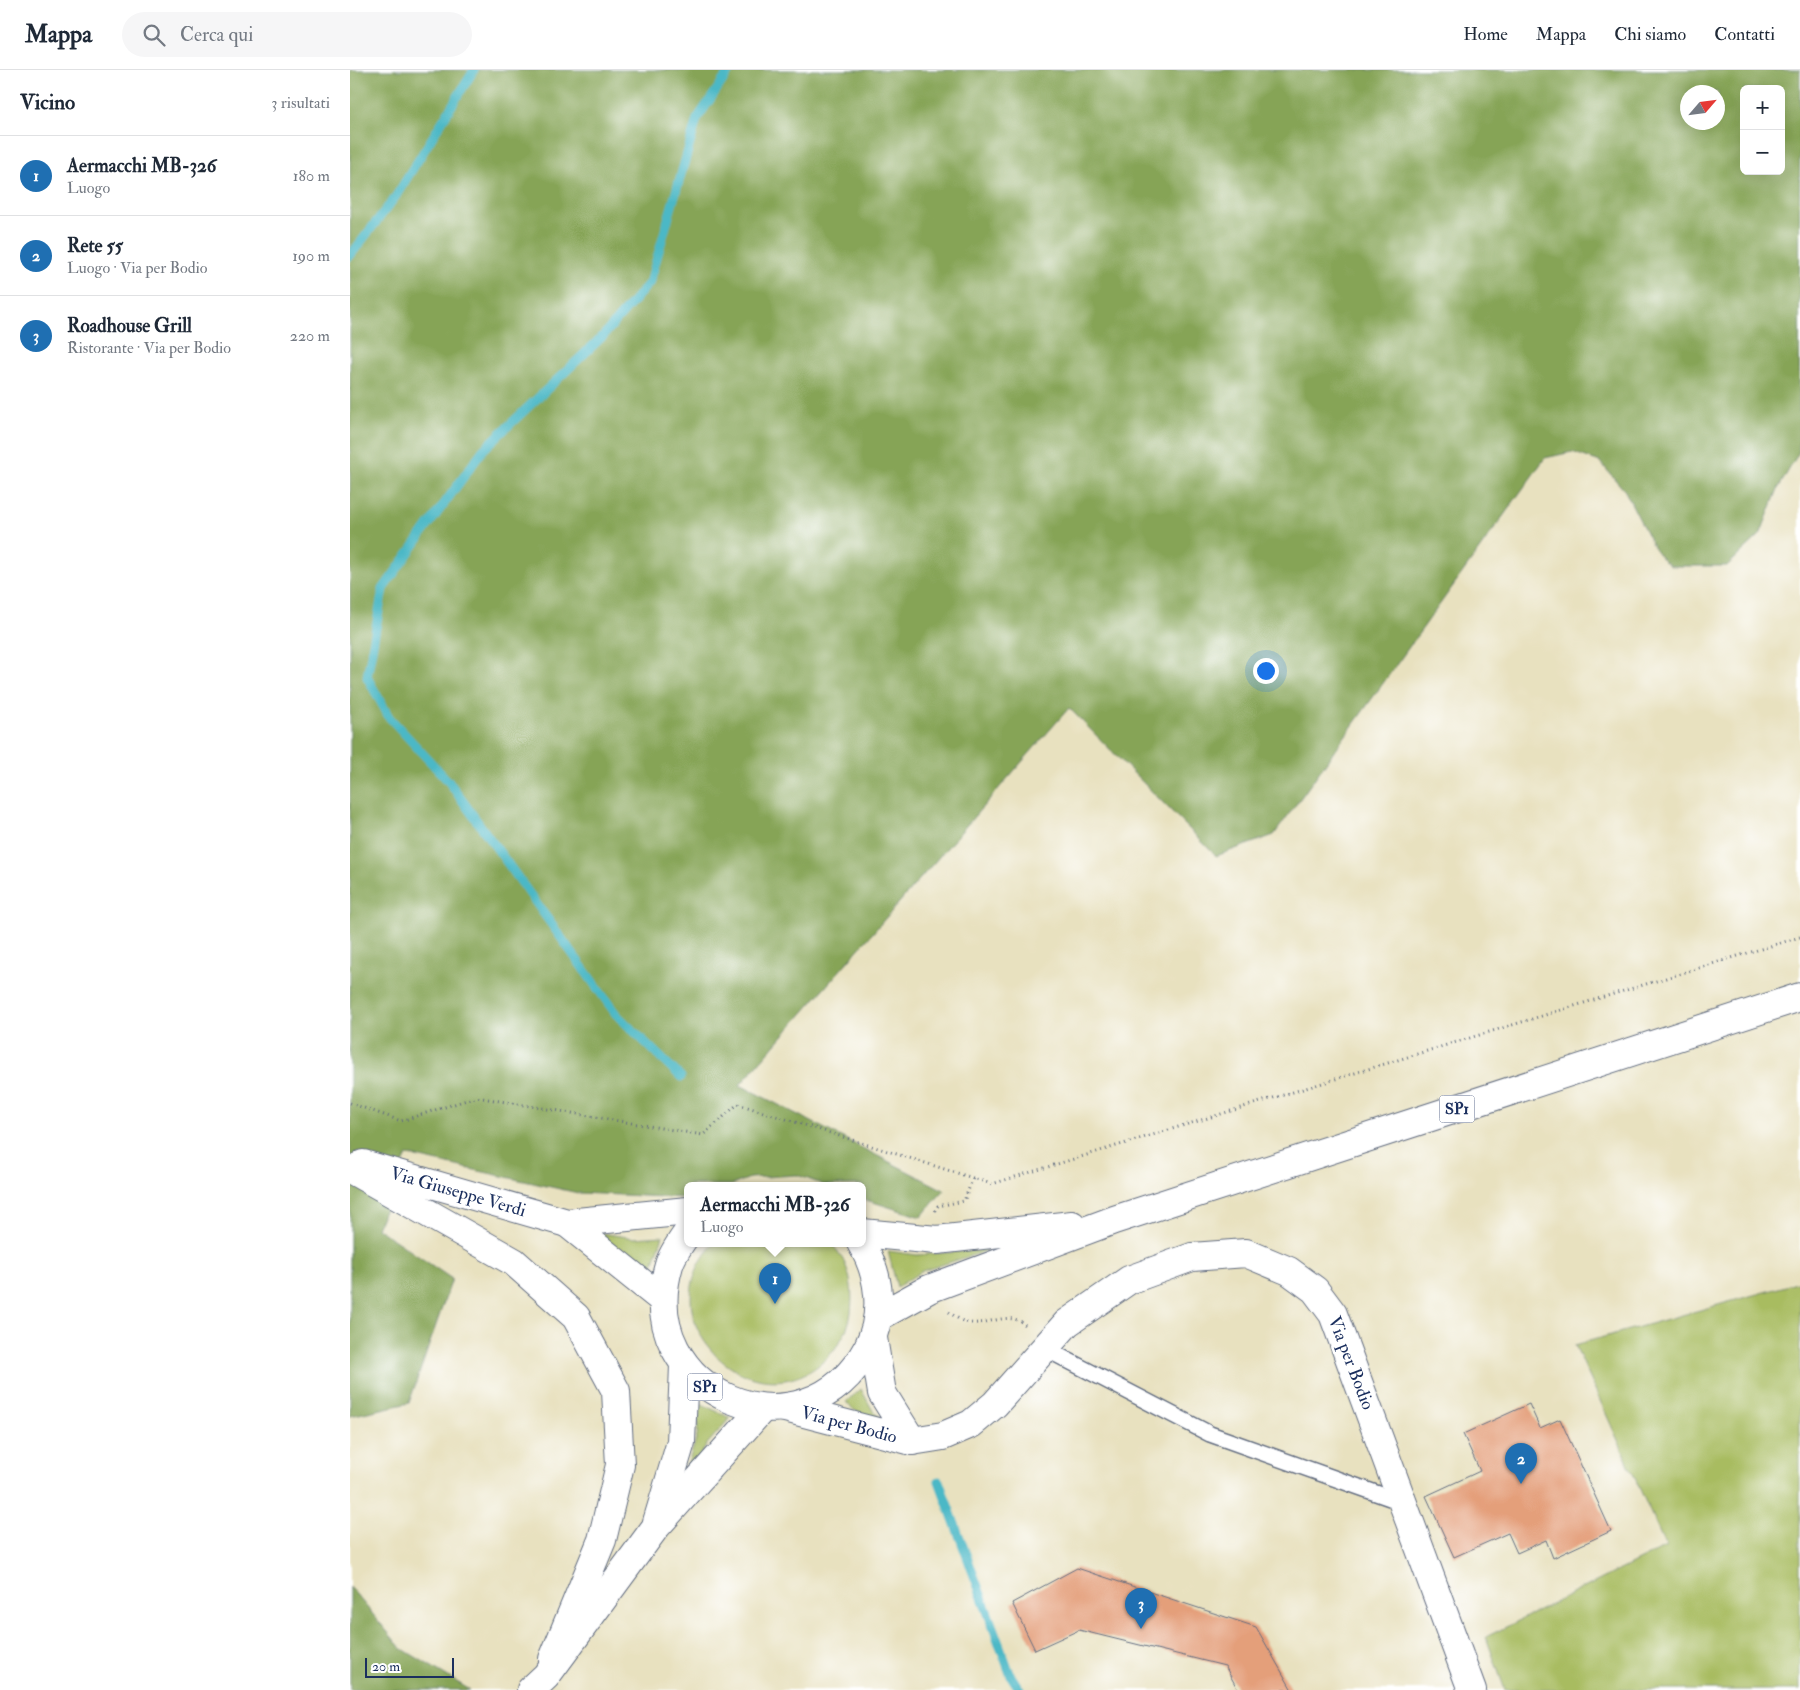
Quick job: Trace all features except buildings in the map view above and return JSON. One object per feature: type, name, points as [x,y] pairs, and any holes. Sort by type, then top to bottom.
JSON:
[{"type":"main road","name":"SP1","points":[[875,1328],[929,1289],[1114,1220],[1800,997]]},
{"type":"main road","name":"Via Giuseppe Verdi","points":[[350,1160],[566,1223],[684,1212]]},
{"type":"main road","points":[[350,1168],[514,1262],[576,1317],[616,1392],[620,1465],[602,1540],[538,1683]]},
{"type":"main road","name":"SP1","points":[[866,1233],[937,1240],[1114,1220]]},
{"type":"main road","name":"Via Giuseppe Verdi","points":[[566,1223],[663,1300]]},
{"type":"main road","name":"SP1","points":[[684,1239],[669,1264],[663,1300],[668,1334],[684,1365],[706,1387],[732,1402],[774,1408],[813,1400],[839,1385],[859,1364],[875,1328],[878,1287],[870,1258],[863,1247]]},
{"type":"main road","name":"Via per Bodio","points":[[774,1408],[912,1441],[943,1436],[971,1424],[995,1404],[1067,1323],[1130,1280],[1192,1257],[1246,1253],[1289,1271],[1315,1290],[1333,1314],[1472,1690]]},
{"type":"main road","name":"Via per Bodio","points":[[875,1328],[882,1393],[912,1441]]},
{"type":"main road","name":"SP1","points":[[655,1528],[681,1442],[684,1365]]},
{"type":"main road","name":"SP1","points":[[538,1683],[655,1528],[774,1408]]},
{"type":"lane","points":[[1044,1348],[1210,1434],[1404,1503]]},
{"type":"path","points":[[350,1103],[401,1121],[476,1098],[703,1135],[738,1104],[992,1184],[1800,937]]},
{"type":"path","points":[[946,1309],[964,1321],[980,1323],[1002,1317],[1024,1323],[1044,1348]]},
{"type":"green space","points":[[350,70],[1800,70],[1799,452],[1778,489],[1760,535],[1727,566],[1671,566],[1663,560],[1654,548],[1625,491],[1600,462],[1572,452],[1545,458],[1274,835],[1216,856],[1069,708],[740,1085],[944,1190],[921,1217],[866,1200],[866,1182],[816,1182],[797,1175],[750,1178],[740,1182],[684,1182],[684,1198],[578,1193],[407,1155],[377,1228],[452,1279],[409,1403],[350,1416]]},
{"type":"green space","points":[[594,1232],[634,1238],[663,1236],[649,1276]]},
{"type":"green space","points":[[711,1247],[833,1247],[842,1257],[851,1284],[852,1303],[846,1331],[827,1358],[799,1376],[769,1381],[741,1373],[717,1356],[699,1333],[691,1304],[695,1273]]},
{"type":"green space","points":[[993,1249],[922,1271],[897,1287],[888,1251],[917,1255]]},
{"type":"green space","points":[[1800,1282],[1800,1690],[1505,1690],[1486,1637],[1666,1547],[1575,1345]]},
{"type":"green space","points":[[861,1389],[873,1411],[890,1427],[854,1410],[846,1402]]},
{"type":"green space","points":[[700,1403],[730,1418],[708,1443],[681,1485],[697,1436]]},
{"type":"green space","points":[[350,1587],[401,1648],[470,1690],[350,1690]]},
{"type":"waterway","points":[[350,256],[396,196],[474,70]]},
{"type":"waterway","points":[[681,1077],[616,1014],[449,782],[389,717],[367,677],[383,589],[423,533],[483,450],[603,336],[650,282],[697,119],[730,70]]},
{"type":"waterway","points":[[939,1481],[1011,1676],[1020,1690]]},
{"type":"place","name":"Aermacchi MB-326","points":[[775,1304]]},
{"type":"place","name":"Rete 55","points":[[1521,1484]]},
{"type":"place","name":"Roadhouse Grill","points":[[1141,1629]]}]
